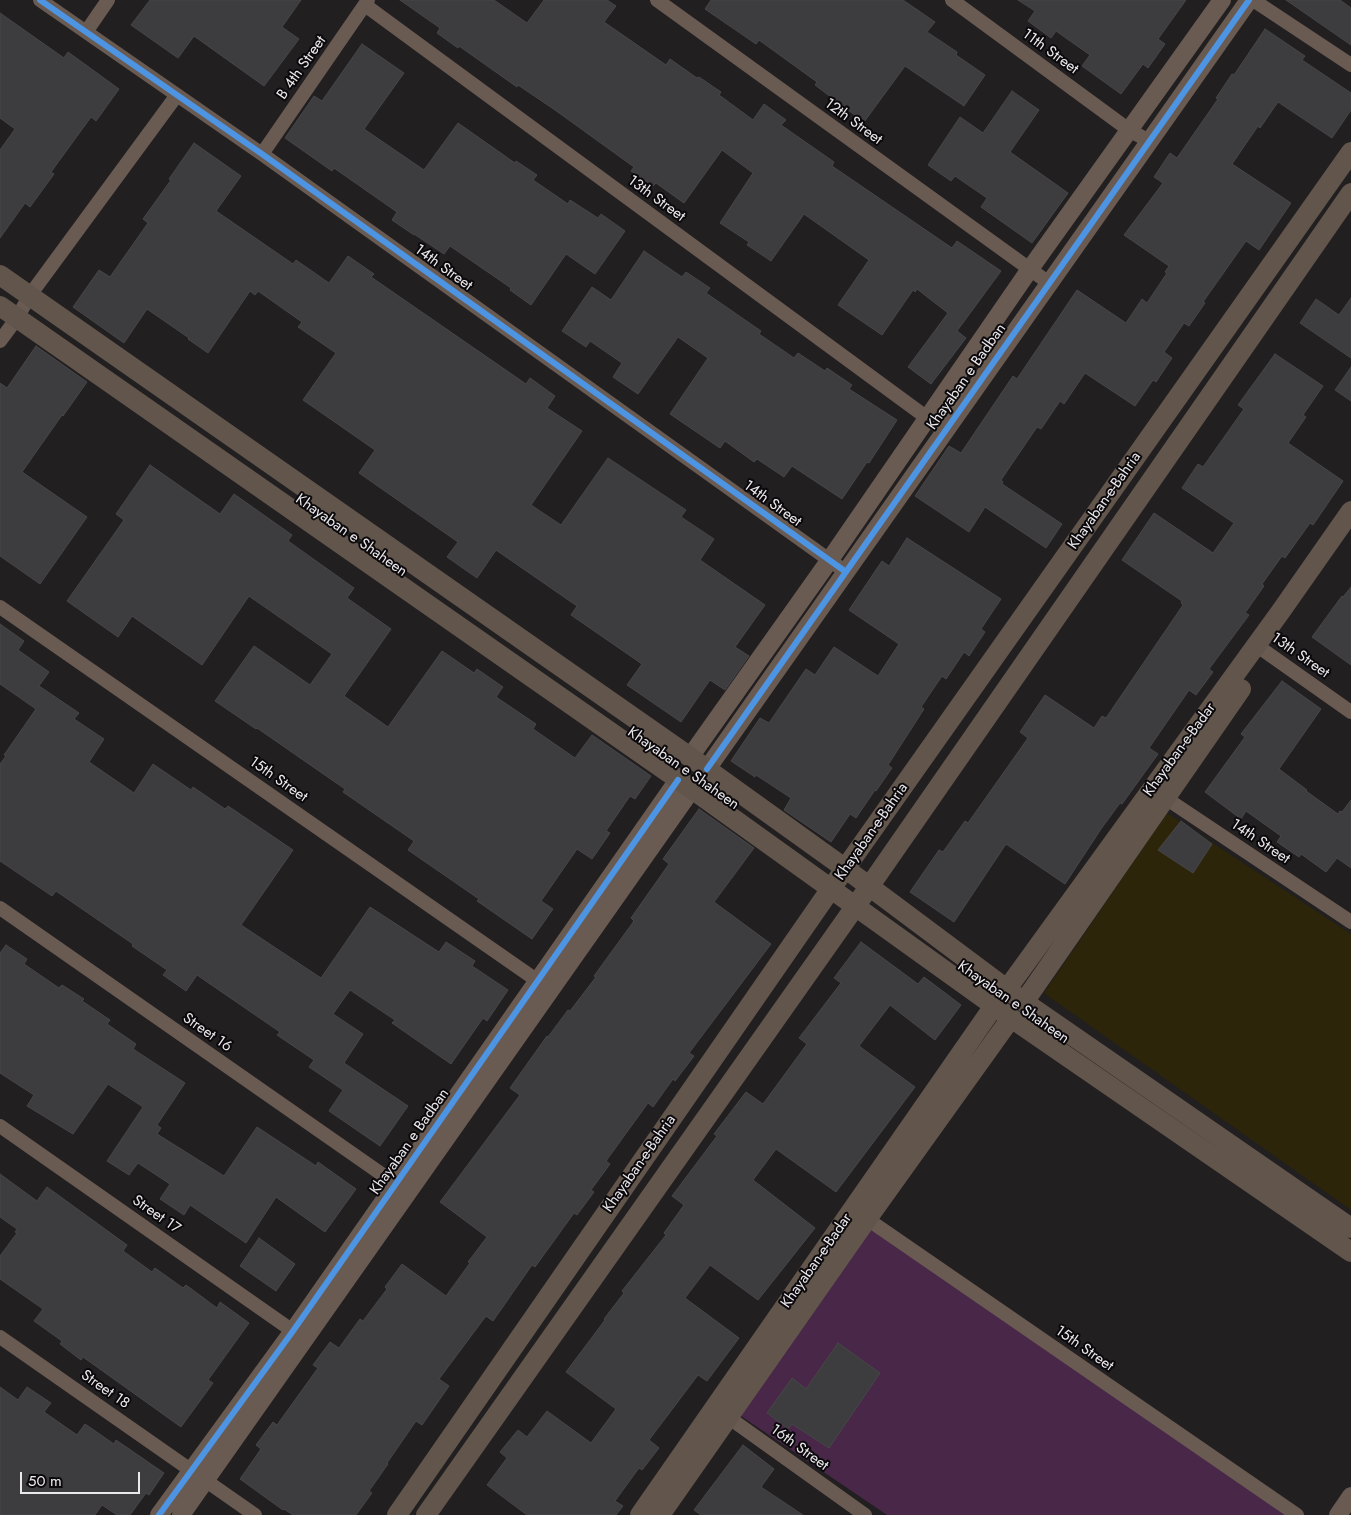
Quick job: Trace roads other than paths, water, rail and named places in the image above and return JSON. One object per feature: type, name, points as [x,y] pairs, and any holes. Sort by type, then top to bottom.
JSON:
[{"type":"main road","name":"Khayaban-e-Bahria","points":[[397,1515],[830,890],[1351,152]]},
{"type":"main road","name":"Khayaban-e-Bahria","points":[[426,1515],[869,887],[1351,193]]},
{"type":"main road","name":"Khayaban e Shaheen","points":[[0,274],[707,769],[846,869],[1024,1002],[1351,1228]]},
{"type":"main road","name":"Khayaban e Shaheen","points":[[0,306],[685,785],[1011,1018],[1351,1252]]},
{"type":"main road","name":"Khayaban-e-Badar","points":[[1024,1002],[1159,793],[1261,649],[1351,511]]},
{"type":"main road","name":"Khayaban-e-Badar","points":[[1261,649],[1351,535]]},
{"type":"main road","name":"Khayaban-e-Badar","points":[[1006,989],[1159,793]]},
{"type":"main road","name":"Khayaban-e-Badar","points":[[640,1515],[722,1412],[860,1214],[994,1006]]},
{"type":"main road","name":"Khayaban-e-Badar","points":[[860,1214],[1011,1018]]},
{"type":"main road","points":[[1126,1097],[1138,1081]]},
{"type":"main road","name":"Khayaban-e-Badar","points":[[660,1515],[722,1412]]},
{"type":"street","name":"14th Street","points":[[40,0],[262,154],[846,572]]},
{"type":"street","points":[[86,32],[108,0]]},
{"type":"street","name":"12th Street","points":[[657,0],[1048,283]]},
{"type":"street","name":"11th Street","points":[[952,0],[1129,130],[1149,141]]},
{"type":"street","name":"Khayaban e Badban","points":[[690,757],[928,420],[1030,269],[1222,0]]},
{"type":"street","name":"Khayaban e Badban","points":[[707,769],[1249,0]]},
{"type":"street","points":[[1253,0],[1351,65]]},
{"type":"street","name":"B 4th Street","points":[[262,154],[367,2]]},
{"type":"street","name":"13th Street","points":[[367,2],[945,431]]},
{"type":"street","points":[[0,340],[17,318],[30,295],[177,95]]},
{"type":"street","name":"15th Street","points":[[0,607],[544,985]]},
{"type":"street","name":"13th Street","points":[[1261,649],[1351,712]]},
{"type":"street","name":"Khayaban e Badban","points":[[181,1515],[206,1480],[299,1335],[685,785]]},
{"type":"street","name":"14th Street","points":[[1159,793],[1351,922]]},
{"type":"street","name":"Street 16","points":[[0,908],[402,1188]]},
{"type":"street","name":"Street 17","points":[[0,1126],[299,1335]]},
{"type":"street","name":"15th Street","points":[[860,1214],[1297,1515]]},
{"type":"street","name":"Khayaban e Badban","points":[[159,1515],[191,1470],[299,1335]]},
{"type":"street","name":"Street 18","points":[[0,1337],[206,1480]]},
{"type":"street","name":"16th Street","points":[[722,1412],[865,1515]]},
{"type":"street","points":[[206,1480],[255,1515]]},
{"type":"street","points":[[1338,1515],[1351,1496]]}]
